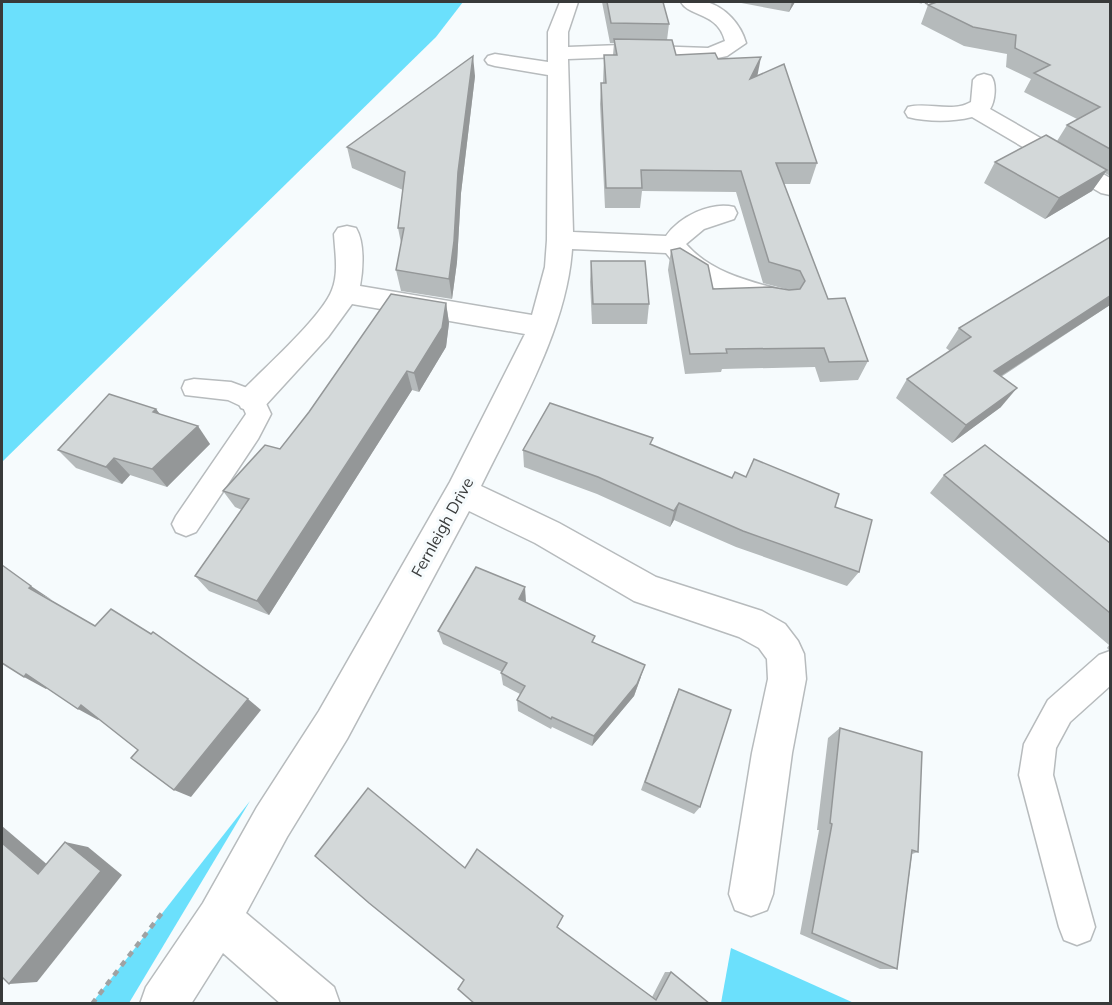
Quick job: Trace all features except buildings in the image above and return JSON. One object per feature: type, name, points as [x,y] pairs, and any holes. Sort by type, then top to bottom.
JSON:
[{"type":"street","name":"Fernleigh Drive","points":[[163,1004],[219,919],[272,822],[333,725],[462,492],[543,327],[558,267],[560,240],[558,32],[569,2]]},
{"type":"street","points":[[495,60],[558,62],[621,51],[708,54],[720,52],[736,43],[734,34],[724,19],[690,2]]},
{"type":"street","points":[[916,112],[964,113],[975,110],[982,105],[984,80]]},
{"type":"street","points":[[975,110],[1110,188]]},
{"type":"street","points":[[673,245],[679,234],[691,225],[709,216],[725,213]]},
{"type":"street","points":[[252,400],[326,319],[345,293],[349,278],[347,234]]},
{"type":"street","points":[[560,240],[673,245]]},
{"type":"street","points":[[673,245],[683,260],[713,279],[782,300]]},
{"type":"street","points":[[345,293],[543,327]]},
{"type":"street","points":[[462,492],[547,533],[647,590],[749,622],[772,636],[785,654],[787,680],[772,753],[751,894]]},
{"type":"street","points":[[219,919],[317,1004]]},
{"type":"lane","points":[[186,524],[259,414],[252,400],[231,391],[194,388]]},
{"type":"lane","points":[[1077,927],[1036,775],[1040,744],[1059,711],[1110,666]]},
{"type":"path","points":[[919,2],[940,6]]},
{"type":"shaded area","points":[[2,2],[463,2],[436,37],[2,462]]},
{"type":"shaded area","points":[[250,801],[129,1003],[92,1003]]},
{"type":"shaded area","points":[[731,948],[854,1003],[721,1003]]}]
